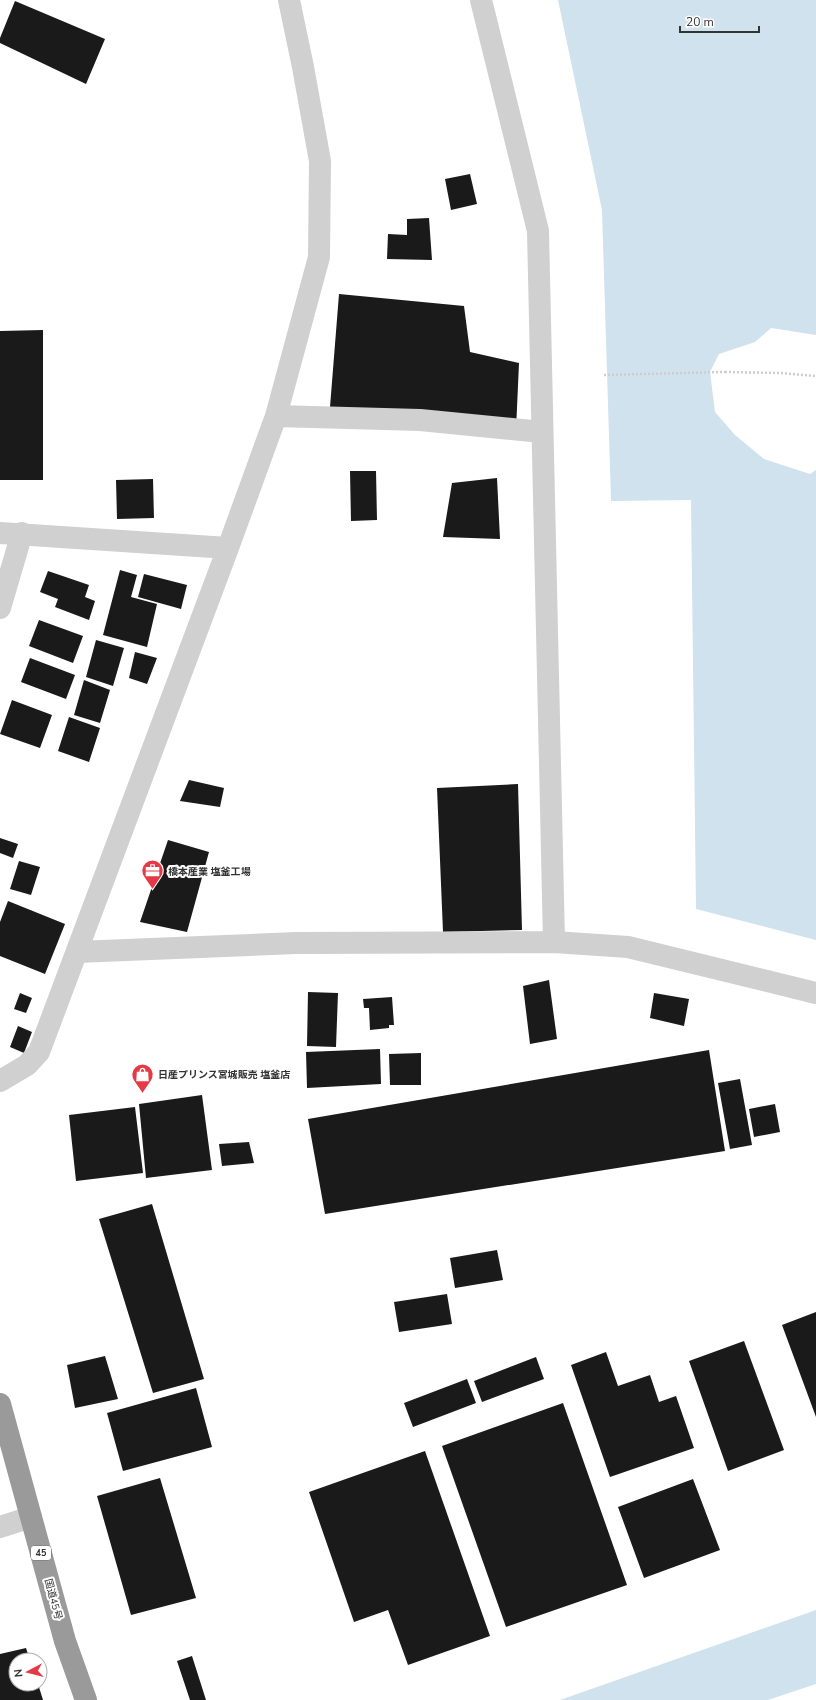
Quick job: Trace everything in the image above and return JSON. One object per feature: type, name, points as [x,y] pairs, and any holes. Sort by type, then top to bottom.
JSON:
[{"type":"highway","name":"国道45号","points":[[0,1404],[68,1648],[86,1700]]},
{"type":"street","points":[[1,1078],[28,1065],[39,1052],[276,416],[319,257],[320,161],[304,67],[289,0]]},
{"type":"street","points":[[481,0],[538,231],[554,942]]},
{"type":"street","points":[[276,416],[420,420],[542,432]]},
{"type":"street","points":[[0,533],[22,533],[228,548]]},
{"type":"street","points":[[0,608],[22,533]]},
{"type":"street","points":[[77,952],[296,943],[554,942],[628,947],[816,993]]},
{"type":"street","points":[[0,1527],[31,1517]]},
{"type":"path","points":[[604,375],[780,372],[816,376]]},
{"type":"water","points":[[558,0],[816,0],[816,335],[771,328],[755,342],[719,354],[710,372],[715,412],[735,435],[764,459],[810,474],[816,470],[816,940],[696,909],[691,500],[611,501],[602,210]]},
{"type":"water","points":[[816,1610],[816,1684],[768,1700],[560,1700]]},
{"type":"building","points":[[15,1],[105,39],[86,84],[0,43],[0,38]]},
{"type":"building","points":[[470,174],[477,204],[451,210],[445,179]]},
{"type":"building","points":[[429,218],[432,260],[387,259],[388,234],[407,235],[407,219]]},
{"type":"building","points":[[339,294],[464,306],[470,352],[519,363],[516,430],[330,407]]},
{"type":"building","points":[[43,330],[43,480],[0,480],[0,331]]},
{"type":"building","points":[[350,471],[376,471],[377,520],[351,521]]},
{"type":"building","points":[[497,478],[500,539],[443,537],[452,483]]},
{"type":"building","points":[[153,479],[154,518],[117,519],[116,480]]},
{"type":"building","points":[[120,570],[137,575],[131,597],[157,604],[147,647],[103,635]]},
{"type":"building","points":[[48,571],[89,585],[85,597],[95,601],[89,620],[55,607],[58,599],[40,592]]},
{"type":"building","points":[[144,574],[187,585],[181,609],[138,597]]},
{"type":"building","points":[[39,620],[83,636],[73,663],[29,646]]},
{"type":"building","points":[[96,640],[124,648],[113,686],[86,677]]},
{"type":"building","points":[[135,652],[157,658],[147,684],[129,678]]},
{"type":"building","points":[[30,658],[75,675],[66,699],[21,682]]},
{"type":"building","points":[[84,680],[110,690],[100,723],[74,715]]},
{"type":"building","points":[[12,700],[52,715],[40,748],[0,734]]},
{"type":"building","points":[[69,717],[100,728],[89,762],[58,751]]},
{"type":"building","points":[[189,780],[224,788],[220,807],[180,801]]},
{"type":"building","points":[[518,784],[522,930],[443,932],[437,788]]},
{"type":"building","points":[[0,838],[18,844],[13,858],[0,853]]},
{"type":"building","points":[[168,840],[209,852],[187,932],[140,922]]},
{"type":"building","points":[[19,861],[40,867],[31,895],[10,889]]},
{"type":"building","points":[[8,901],[65,924],[45,974],[0,956],[0,922]]},
{"type":"building","points":[[549,980],[557,1039],[530,1044],[523,986]]},
{"type":"building","points":[[308,992],[338,993],[336,1047],[307,1046]]},
{"type":"building","points":[[20,993],[32,998],[26,1013],[14,1009]]},
{"type":"building","points":[[654,993],[689,999],[684,1026],[650,1018]]},
{"type":"building","points":[[392,997],[394,1025],[389,1025],[389,1028],[370,1030],[369,1008],[364,1008],[363,999]]},
{"type":"building","points":[[18,1026],[32,1032],[24,1053],[10,1047]]},
{"type":"building","points":[[380,1049],[381,1084],[307,1088],[306,1052]]},
{"type":"building","points":[[709,1050],[725,1151],[325,1214],[308,1119]]},
{"type":"building","points":[[421,1053],[421,1085],[390,1085],[389,1054]]},
{"type":"building","points":[[740,1079],[752,1145],[730,1149],[718,1083]]},
{"type":"building","points":[[202,1095],[212,1170],[146,1178],[139,1104]]},
{"type":"building","points":[[775,1104],[780,1132],[754,1137],[749,1109]]},
{"type":"building","points":[[135,1107],[143,1173],[76,1181],[69,1115]]},
{"type":"building","points":[[249,1142],[254,1163],[222,1166],[219,1144]]},
{"type":"building","points":[[152,1204],[204,1379],[153,1393],[99,1219]]},
{"type":"building","points":[[497,1250],[503,1280],[455,1288],[450,1258]]},
{"type":"building","points":[[447,1294],[452,1324],[399,1332],[394,1302]]},
{"type":"building","points":[[816,1312],[816,1417],[782,1325]]},
{"type":"building","points":[[744,1341],[784,1450],[728,1471],[689,1361]]},
{"type":"building","points":[[606,1352],[618,1386],[650,1375],[659,1402],[676,1396],[694,1448],[610,1477],[571,1365]]},
{"type":"building","points":[[105,1356],[118,1399],[75,1408],[67,1365]]},
{"type":"building","points":[[536,1357],[544,1379],[482,1402],[474,1381]]},
{"type":"building","points":[[467,1379],[476,1403],[413,1427],[404,1403]]},
{"type":"building","points":[[196,1388],[212,1447],[123,1471],[107,1413]]},
{"type":"building","points":[[563,1403],[627,1585],[506,1627],[442,1446]]},
{"type":"building","points":[[425,1451],[490,1636],[408,1665],[388,1610],[354,1622],[309,1492]]},
{"type":"building","points":[[160,1478],[196,1598],[131,1615],[97,1496]]},
{"type":"building","points":[[693,1479],[720,1550],[644,1578],[618,1507]]},
{"type":"building","points":[[26,1648],[27,1652],[9,1652]]},
{"type":"building","points":[[8,1652],[8,1692],[40,1692],[43,1700],[0,1700],[0,1654]]},
{"type":"building","points":[[192,1656],[206,1700],[190,1700],[177,1661]]},
{"type":"place","name":"橋本産業 塩釜工場","points":[[152,890]]},
{"type":"place","name":"日産プリンス宮城販売 塩釜店","points":[[142,1094]]}]
